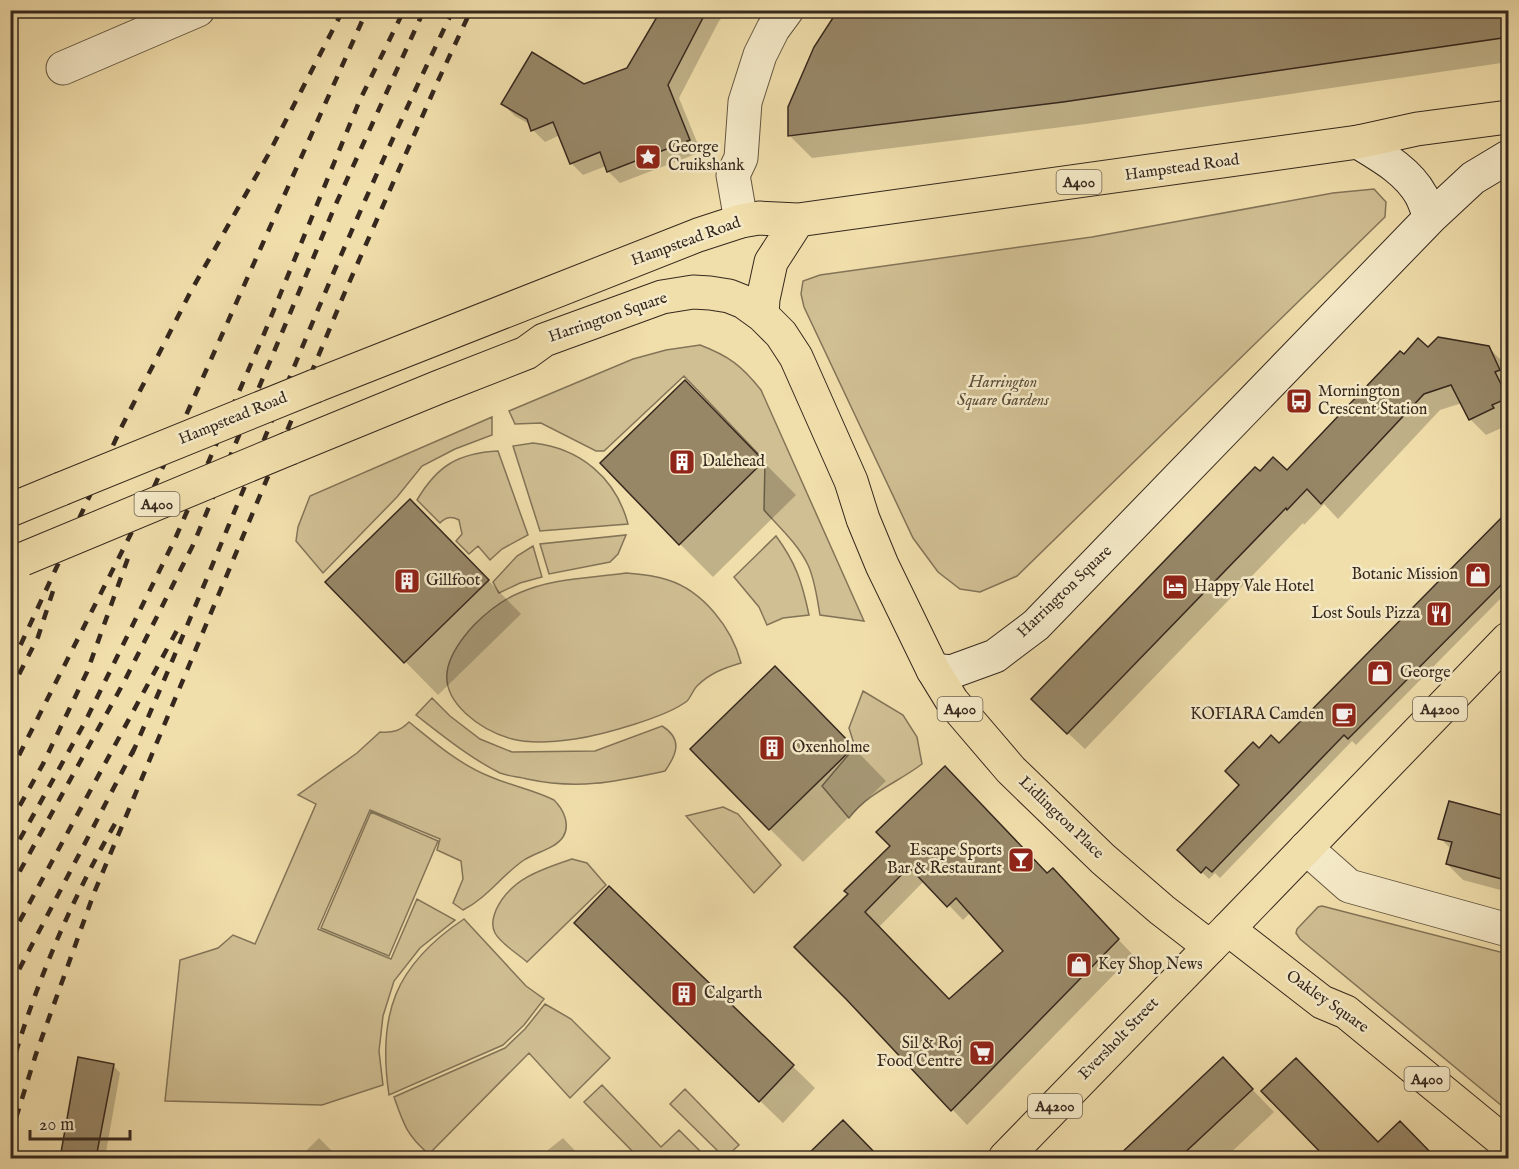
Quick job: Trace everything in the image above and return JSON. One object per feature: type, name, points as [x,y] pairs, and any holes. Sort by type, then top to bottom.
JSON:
[{"type":"main road","name":"Hampstead Road","points":[[10,510],[676,243],[750,219],[798,220],[1358,142],[1417,129],[1509,117]]},
{"type":"main road","points":[[762,315],[771,262],[798,220]]},
{"type":"main road","name":"Harrington Square","points":[[17,562],[526,353],[544,340],[662,297],[693,292],[729,296],[744,302],[762,315],[781,334],[796,357],[851,480],[863,519],[882,565],[933,670]]},
{"type":"main road","name":"A4200","points":[[1219,938],[1509,639]]},
{"type":"main road","name":"Lidlington Place","points":[[933,670],[952,701],[1011,770],[1103,859],[1162,910],[1219,938]]},
{"type":"main road","name":"Oakley Square","points":[[1219,938],[1322,1002],[1346,1012],[1509,1145]]},
{"type":"main road","name":"Eversholt Street","points":[[1005,1158],[1219,938]]},
{"type":"street","points":[[63,68],[198,10]]},
{"type":"street","points":[[750,219],[733,175],[741,158],[745,102],[759,55],[773,29],[787,10]]},
{"type":"street","points":[[1358,142],[1394,165],[1421,194],[1430,218]]},
{"type":"street","name":"Harrington Square","points":[[933,670],[951,672],[995,656],[1036,625],[1430,218],[1473,178],[1509,157]]},
{"type":"street","points":[[1306,848],[1349,886],[1509,930]]},
{"type":"green space","name":"Harrington Square Gardens","points":[[1374,189],[1386,202],[1385,217],[1017,576],[980,592],[960,589],[938,572],[913,538],[804,307],[801,294],[803,281],[820,275],[1092,237],[1333,193]]},
{"type":"green space","points":[[700,345],[719,353],[734,363],[748,374],[761,390],[864,621],[820,615],[814,583],[804,557],[764,510],[765,461],[684,376],[604,451],[596,451],[541,423],[515,424],[509,411],[633,359],[666,350]]},
{"type":"green space","points":[[492,417],[492,435],[455,449],[422,466],[397,497],[323,573],[296,541],[298,527],[310,496]]},
{"type":"green space","points":[[533,443],[566,451],[594,468],[615,493],[628,524],[540,531],[513,446]]},
{"type":"green space","points":[[498,451],[528,535],[502,549],[490,560],[478,546],[469,554],[456,541],[462,534],[459,520],[449,518],[440,523],[417,500],[432,478],[450,463],[471,455]]},
{"type":"green space","points":[[626,535],[618,554],[610,562],[549,574],[540,544]]},
{"type":"green space","points":[[776,536],[789,555],[797,573],[809,615],[783,618],[767,625],[759,607],[734,577]]},
{"type":"green space","points":[[533,546],[542,577],[520,583],[499,593],[493,582],[517,556]]},
{"type":"green space","points":[[626,573],[663,578],[693,593],[714,612],[723,624],[737,650],[741,663],[712,674],[696,688],[687,701],[665,713],[601,734],[575,739],[527,742],[512,739],[488,729],[466,714],[450,692],[447,680],[448,667],[455,650],[466,634],[489,611],[513,596],[545,584]]},
{"type":"green space","points":[[863,691],[903,715],[917,737],[922,764],[874,794],[849,818],[822,786],[855,747],[849,728]]},
{"type":"green space","points":[[432,698],[450,716],[480,739],[512,752],[595,751],[662,726],[673,736],[675,753],[665,771],[613,781],[563,784],[506,775],[467,754],[416,715]]},
{"type":"green space","points":[[409,722],[448,753],[480,772],[554,800],[565,817],[566,827],[563,837],[550,847],[524,860],[480,899],[463,910],[453,903],[463,879],[461,861],[437,850],[440,839],[370,810],[318,929],[391,959],[417,899],[455,920],[420,948],[394,981],[383,1016],[379,1051],[383,1085],[322,1105],[165,1101],[180,960],[218,948],[233,935],[255,944],[316,804],[298,795],[357,753],[380,732],[396,731]]},
{"type":"green space","points":[[723,807],[738,814],[781,865],[754,893],[686,816]]},
{"type":"green space","points":[[371,812],[438,841],[389,956],[321,928]]},
{"type":"green space","points":[[572,859],[587,863],[606,885],[527,962],[505,945],[495,933],[493,922],[496,910],[502,899],[518,883],[538,871]]},
{"type":"green space","points":[[1322,906],[1508,954],[1508,1111],[1300,939],[1296,933],[1297,929],[1318,907]]},
{"type":"green space","points":[[464,919],[526,986],[544,999],[524,1025],[503,1045],[389,1095],[386,1040],[389,1016],[396,994],[421,955],[440,936]]},
{"type":"green space","points":[[545,1004],[571,1019],[610,1058],[570,1098],[529,1053],[429,1154],[407,1128],[394,1097],[505,1048],[525,1029]]},
{"type":"green space","points":[[602,1085],[661,1147],[679,1130],[707,1158],[639,1158],[584,1102]]},
{"type":"green space","points":[[685,1089],[739,1145],[725,1158],[670,1104]]},
{"type":"building","points":[[661,10],[707,10],[668,85],[690,140],[607,172],[600,152],[570,164],[553,122],[531,131],[527,119],[501,104],[532,52],[584,84],[627,68]]},
{"type":"building","points":[[838,10],[1509,10],[1509,37],[1063,102],[788,136],[788,107],[814,47]]},
{"type":"building","points":[[1438,337],[1489,346],[1500,370],[1495,372],[1508,398],[1492,405],[1494,408],[1469,420],[1451,385],[1424,394],[1321,504],[1307,489],[1287,510],[1286,508],[1067,734],[1031,699],[1255,467],[1260,471],[1273,457],[1287,470],[1400,351],[1404,354],[1418,338],[1428,347]]},
{"type":"building","name":"Dalehead","points":[[685,380],[764,461],[679,545],[600,463]]},
{"type":"building","name":"Gillfoot","points":[[410,499],[489,580],[404,663],[325,582]]},
{"type":"building","points":[[1509,510],[1509,577],[1348,739],[1344,735],[1212,872],[1206,867],[1201,873],[1177,850],[1239,785],[1225,771],[1253,742],[1259,748],[1271,735],[1279,743]]},
{"type":"building","name":"Oxenholme","points":[[775,666],[854,747],[769,830],[690,749]]},
{"type":"building","points":[[945,766],[1047,873],[1053,868],[1119,939],[951,1111],[794,947],[848,894],[844,891],[890,846],[876,832]],"holes":[[[909,867],[947,907],[956,898],[1003,951],[949,999],[865,912]]]},
{"type":"building","points":[[1449,801],[1509,817],[1509,881],[1446,864],[1452,842],[1438,839]]},
{"type":"building","name":"Calgarth","points":[[609,886],[794,1065],[759,1102],[574,923]]},
{"type":"building","points":[[78,1057],[114,1064],[96,1158],[60,1158]]},
{"type":"building","points":[[1223,1057],[1253,1089],[1179,1158],[1116,1158]]},
{"type":"building","points":[[1296,1058],[1378,1142],[1400,1121],[1436,1158],[1326,1158],[1261,1091]]},
{"type":"building","points":[[843,1120],[880,1158],[804,1158]]},
{"type":"railway","points":[[10,662],[21,644],[122,426],[191,291],[268,155],[343,10]]},
{"type":"railway","points":[[10,773],[150,496],[367,10]]},
{"type":"railway","points":[[10,857],[85,722],[175,539],[264,334],[359,102],[404,10]]},
{"type":"railway","points":[[10,889],[124,682],[193,545],[335,206],[424,10]]},
{"type":"railway","points":[[132,754],[347,241],[453,10]]},
{"type":"railway","points":[[10,1137],[36,1054],[94,893],[345,292],[471,10]]},
{"type":"railway","points":[[10,823],[43,764],[87,672],[128,558]]},
{"type":"railway","points":[[10,692],[38,637],[53,591]]},
{"type":"railway","points":[[10,939],[181,623]]},
{"type":"railway","points":[[10,987],[135,747]]},
{"type":"railway","points":[[10,1072],[31,1007],[69,912],[116,822]]},
{"type":"place","name":"George Cruikshank","points":[[648,157]]},
{"type":"place","name":"Mornington Crescent Station","points":[[1299,401]]},
{"type":"place","name":"Dalehead","points":[[682,462]]},
{"type":"place","name":"Botanic Mission","points":[[1478,575]]},
{"type":"place","name":"Gillfoot","points":[[407,581]]},
{"type":"place","name":"Happy Vale Hotel","points":[[1175,587]]},
{"type":"place","name":"Lost Souls Pizza","points":[[1439,614]]},
{"type":"place","name":"George","points":[[1380,673]]},
{"type":"place","name":"KOFIARA Camden","points":[[1344,715]]},
{"type":"place","name":"Oxenholme","points":[[772,748]]},
{"type":"place","name":"Escape Sports Bar & Restaurant","points":[[1021,860]]},
{"type":"place","name":"Key Shop News","points":[[1079,965]]},
{"type":"place","name":"Calgarth","points":[[684,994]]},
{"type":"place","name":"Sil & Roj Food Centre","points":[[982,1053]]}]
